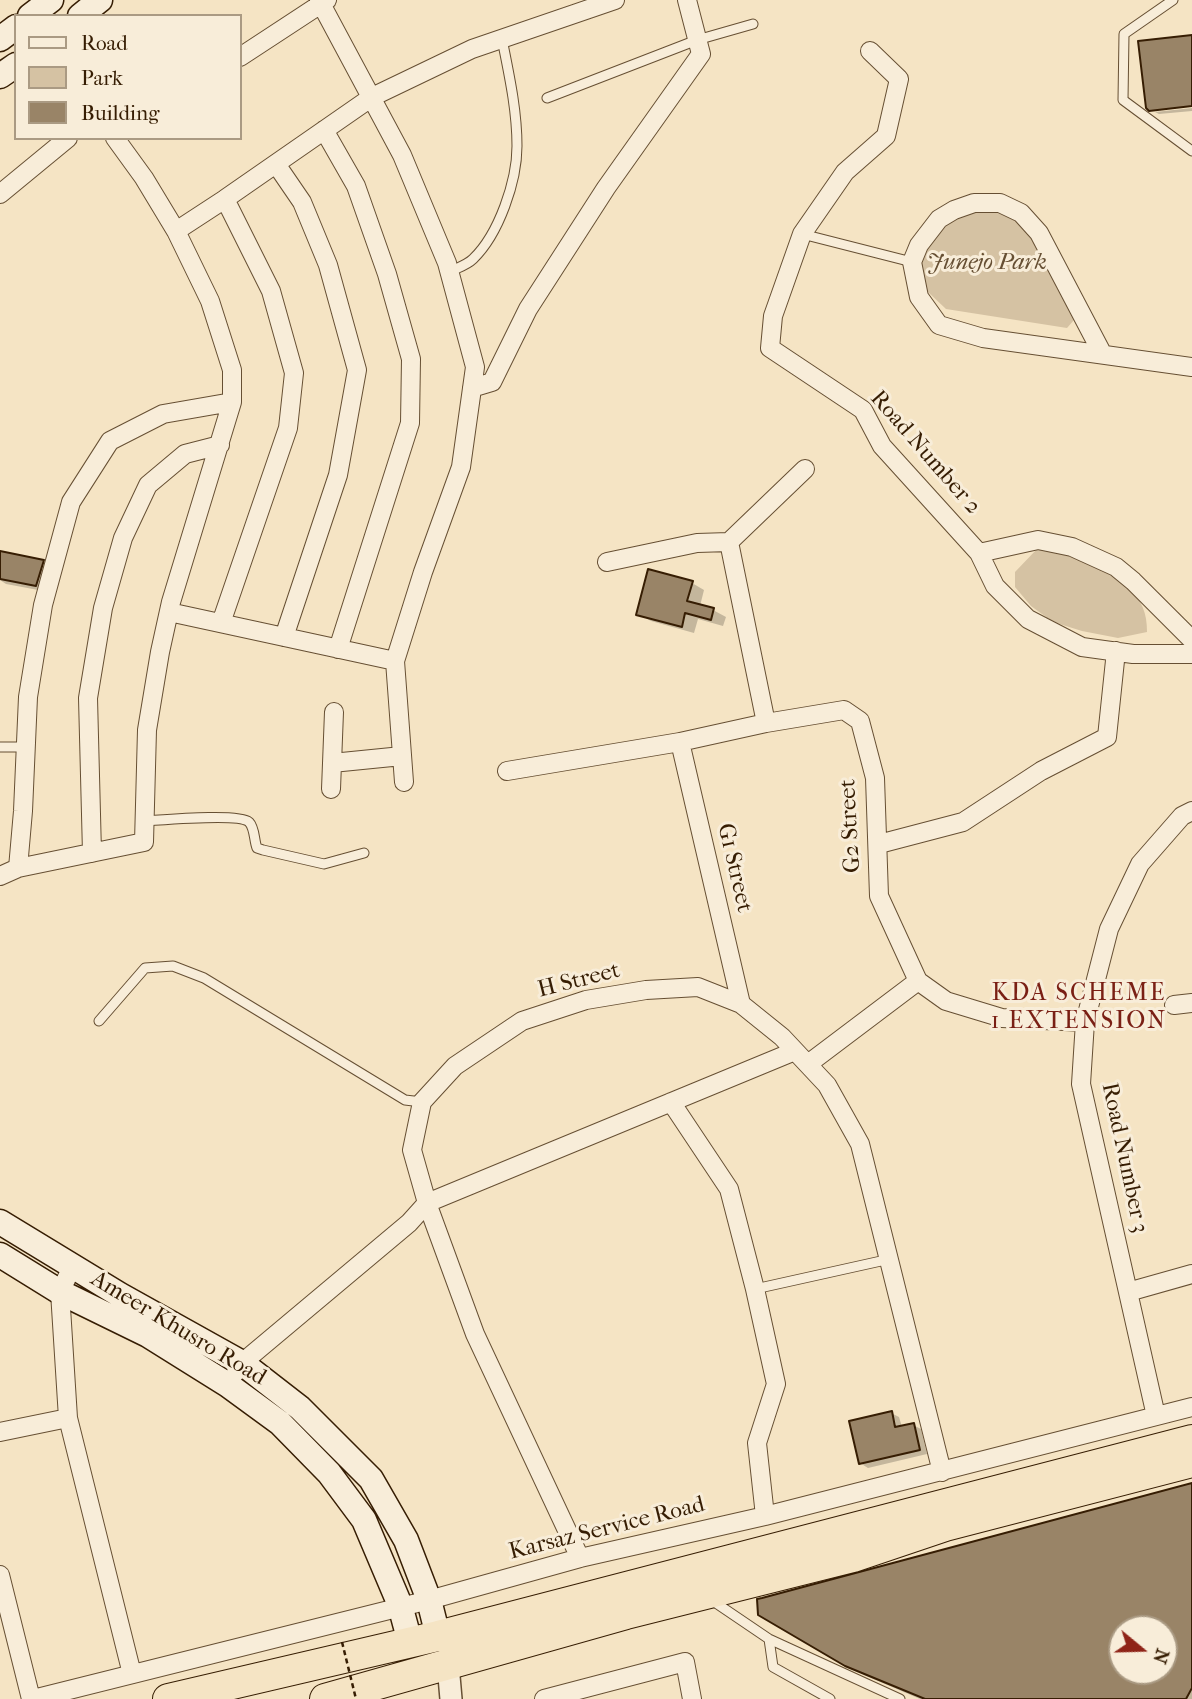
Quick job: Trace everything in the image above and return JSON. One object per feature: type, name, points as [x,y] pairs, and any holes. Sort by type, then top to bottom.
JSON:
[{"type":"highway","points":[[169,1699],[424,1639],[1192,1440]]},
{"type":"highway","points":[[325,1699],[703,1594],[853,1556],[945,1526],[1192,1462]]},
{"type":"main road","points":[[33,14],[51,0]]},
{"type":"main road","points":[[82,14],[100,0]]},
{"type":"main road","name":"Ameer Khusro Road","points":[[0,1222],[120,1295],[242,1363],[300,1408],[371,1479],[406,1540],[429,1600],[424,1639]]},
{"type":"main road","name":"Ameer Khusro Road","points":[[0,1255],[60,1292],[148,1335],[228,1385],[280,1423],[329,1473],[363,1520],[400,1605],[424,1639]]},
{"type":"street","points":[[176,231],[372,97],[472,50],[615,0]]},
{"type":"street","points":[[472,388],[492,382],[527,309],[606,188],[701,54],[687,0]]},
{"type":"street","points":[[242,56],[322,1],[402,155],[449,272],[475,367],[461,467],[423,572],[395,661],[404,782]]},
{"type":"street","name":"Road Number 2","points":[[870,51],[899,79],[886,136],[845,172],[802,234],[773,316],[770,348],[863,410],[881,446],[979,553],[995,586],[1028,620],[1082,647],[1133,654],[1192,654]]},
{"type":"street","points":[[324,130],[356,186],[387,274],[411,359],[410,423],[338,649]]},
{"type":"street","points":[[0,194],[66,140]]},
{"type":"street","points":[[0,876],[18,868],[144,842],[147,730],[169,612],[232,402],[232,370],[210,301],[176,231],[122,141]]},
{"type":"street","points":[[276,164],[302,202],[328,265],[357,370],[338,474],[284,637]]},
{"type":"street","points":[[221,623],[288,428],[294,373],[271,291],[225,200]]},
{"type":"street","points":[[1102,354],[1039,233],[1021,214],[1000,203],[974,203],[954,210],[940,219],[919,245],[912,262],[919,297],[939,325],[983,338],[1192,367]]},
{"type":"street","points":[[18,868],[28,697],[43,605],[71,502],[110,441],[163,414],[232,402]]},
{"type":"street","points":[[92,853],[88,698],[103,608],[122,538],[148,485],[185,454],[220,445]]},
{"type":"street","points":[[607,562],[697,543],[729,542],[805,470]]},
{"type":"street","points":[[979,553],[1038,540],[1072,547],[1116,568],[1133,581],[1192,640]]},
{"type":"street","points":[[729,542],[766,723]]},
{"type":"street","points":[[169,612],[395,661]]},
{"type":"street","points":[[879,844],[964,822],[1041,771],[1107,737],[1116,651]]},
{"type":"street","name":"G2 Street","points":[[507,771],[680,742],[766,723],[844,710],[860,721],[875,778],[879,896],[918,981]]},
{"type":"street","points":[[331,789],[334,712]]},
{"type":"street","name":"G1 Street","points":[[680,742],[741,1004]]},
{"type":"street","points":[[332,763],[402,756]]},
{"type":"street","name":"Road Number 3","points":[[1156,1416],[1082,1084],[1085,1022],[1109,929],[1140,864],[1182,816],[1192,811]]},
{"type":"street","points":[[807,1064],[918,981],[946,1000],[1002,1018],[1085,1022]]},
{"type":"street","name":"H Street","points":[[422,1102],[455,1066],[522,1021],[586,1000],[646,990],[698,987],[741,1004],[782,1037],[827,1085],[860,1144],[942,1472]]},
{"type":"street","points":[[228,1385],[242,1363],[408,1223],[427,1203],[795,1051]]},
{"type":"street","points":[[422,1102],[412,1150],[427,1203],[475,1334],[580,1559]]},
{"type":"street","points":[[671,1102],[729,1189],[755,1289],[776,1384],[757,1443],[765,1516]]},
{"type":"street","points":[[73,1265],[60,1292],[68,1418],[132,1674]]},
{"type":"street","points":[[1128,1293],[1192,1274]]},
{"type":"street","name":"Karsaz Service Road","points":[[32,1699],[1192,1407]]},
{"type":"street","points":[[0,1432],[68,1418]]},
{"type":"street","points":[[0,1575],[32,1699]]},
{"type":"street","points":[[544,1699],[685,1662],[692,1699]]},
{"type":"street","points":[[448,1665],[451,1699]]},
{"type":"lane","points":[[1173,0],[1124,34],[1123,100],[1192,152]]},
{"type":"lane","points":[[547,98],[697,40],[753,24]]},
{"type":"lane","points":[[449,272],[472,261],[497,225],[510,190],[517,147],[513,94],[502,39]]},
{"type":"lane","points":[[802,234],[912,262]]},
{"type":"lane","points":[[0,747],[26,747]]},
{"type":"lane","points":[[144,821],[215,817],[243,819],[252,826],[257,848],[324,864],[364,853]]},
{"type":"lane","points":[[99,1021],[145,968],[173,966],[204,978],[405,1100],[422,1102]]},
{"type":"lane","points":[[755,1289],[890,1259]]},
{"type":"lane","points":[[703,1594],[769,1639],[900,1699]]},
{"type":"lane","points":[[769,1639],[773,1667],[830,1699]]},
{"type":"path","points":[[342,1642],[356,1699]]},
{"type":"green space","name":"Junejo Park","points":[[976,211],[1012,218],[1033,238],[1051,267],[1071,310],[1074,320],[1067,328],[946,309],[928,292],[921,275],[922,258],[933,238],[951,221]]},
{"type":"green space","points":[[1037,549],[1067,553],[1122,582],[1143,607],[1147,632],[1118,638],[1082,631],[1053,622],[1031,606],[1015,587],[1015,572]]},
{"type":"building","points":[[1192,35],[1192,106],[1149,111],[1146,108],[1138,41]]},
{"type":"building","points":[[0,551],[44,560],[36,586],[0,579]]},
{"type":"building","points":[[648,569],[693,581],[687,601],[714,608],[711,620],[685,613],[682,627],[636,615]]},
{"type":"building","points":[[892,1411],[895,1427],[914,1423],[920,1450],[859,1464],[849,1421]]},
{"type":"building","points":[[1192,1483],[1192,1688],[1186,1699],[925,1699],[845,1666],[758,1615],[757,1599]]},
{"type":"district","name":"KDA SCHEME 1 EXTENSION","points":[[1079,1008]]}]
